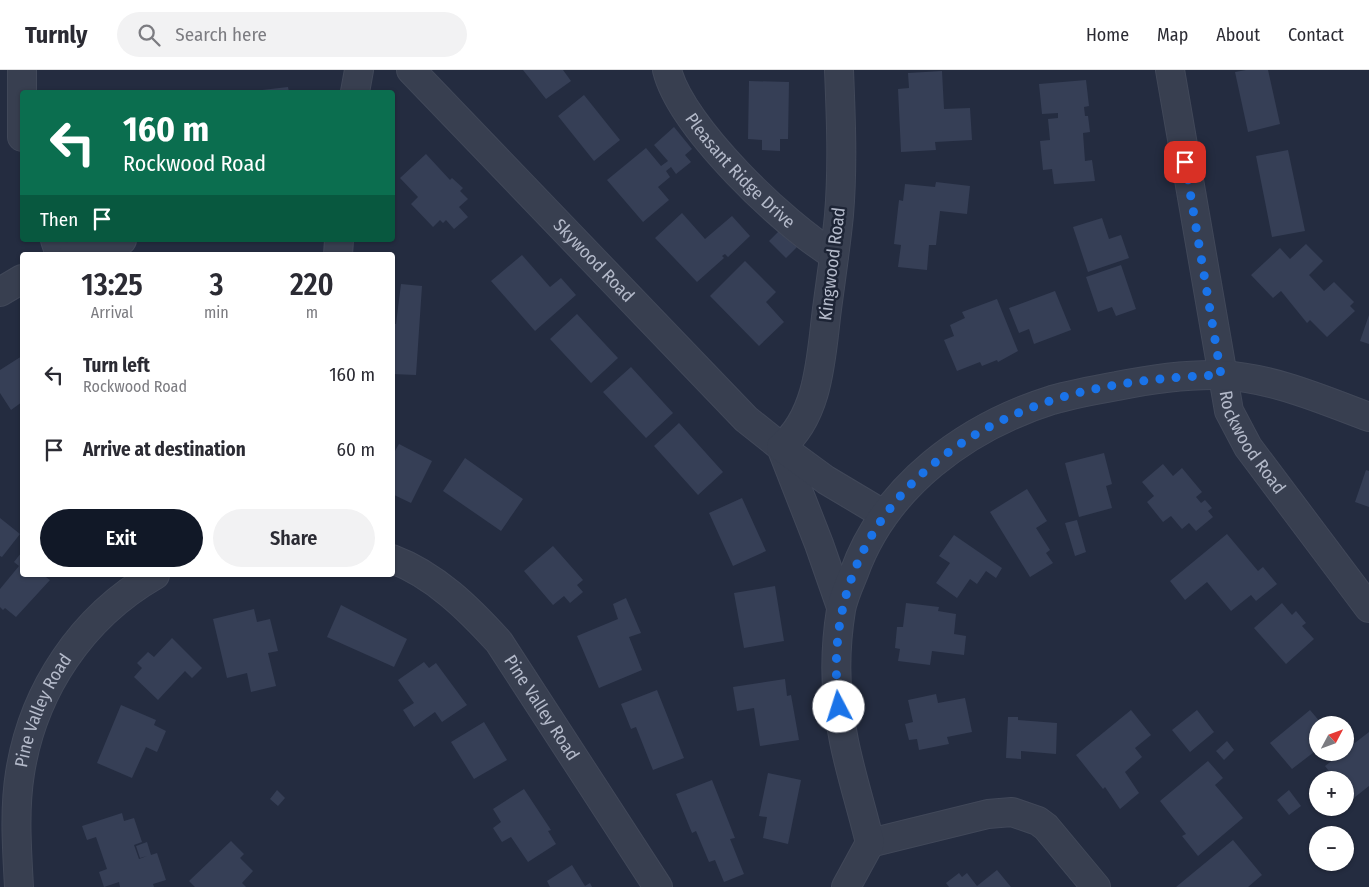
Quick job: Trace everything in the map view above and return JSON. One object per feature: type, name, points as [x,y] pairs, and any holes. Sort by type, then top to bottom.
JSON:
[{"type":"street","points":[[22,70],[22,90]]},
{"type":"street","points":[[355,90],[360,70]]},
{"type":"street","name":"Skywood Road","points":[[411,70],[746,419],[826,480],[883,514]]},
{"type":"street","name":"Pleasant Ridge Drive","points":[[667,70],[679,100],[711,142],[759,195],[821,247],[834,255]]},
{"type":"street","name":"Kingwood Road","points":[[781,447],[798,429],[813,394],[839,213],[841,132],[839,70]]},
{"type":"street","name":"Rockwood Road","points":[[1170,70],[1228,411],[1248,447],[1369,608]]},
{"type":"street","points":[[83,252],[115,242]]},
{"type":"street","points":[[0,292],[20,280]]},
{"type":"street","points":[[846,887],[870,844],[844,741],[837,690],[836,650],[841,607],[860,555],[883,514],[928,468],[965,440],[1033,407],[1073,394],[1179,376],[1221,375],[1276,384],[1369,417]]},
{"type":"street","name":"Skywood Road","points":[[781,447],[819,544],[841,607]]},
{"type":"street","name":"Pine Valley Road","points":[[395,561],[453,596],[477,617],[499,642],[658,887]]},
{"type":"street","name":"Pine Valley Road","points":[[19,887],[17,838],[10,770],[37,709],[65,657],[90,625],[112,605],[152,577]]},
{"type":"street","points":[[870,844],[988,814],[1012,812],[1038,821],[1046,827],[1096,887]]},
{"type":"building","points":[[523,70],[563,70],[571,81],[546,99]]},
{"type":"building","points":[[1268,70],[1280,124],[1248,132],[1235,72]]},
{"type":"building","points":[[942,71],[944,109],[970,108],[972,140],[935,142],[936,150],[901,152],[898,89],[909,88],[908,73]]},
{"type":"building","points":[[1086,80],[1089,106],[1084,107],[1085,116],[1088,116],[1090,132],[1083,133],[1085,161],[1092,160],[1095,181],[1054,184],[1052,169],[1043,170],[1040,141],[1050,140],[1048,119],[1058,118],[1058,113],[1042,114],[1039,84]]},
{"type":"building","points":[[749,81],[789,82],[788,139],[780,139],[780,151],[762,150],[762,140],[748,139]]},
{"type":"building","points":[[288,87],[289,90],[262,90]]},
{"type":"building","points":[[584,95],[620,140],[594,161],[558,116]]},
{"type":"building","points":[[674,127],[692,149],[685,155],[691,162],[676,174],[671,167],[666,171],[670,177],[658,187],[669,200],[643,222],[607,180],[646,148],[661,166],[668,161],[654,145]]},
{"type":"building","points":[[1288,150],[1305,231],[1272,237],[1256,156]]},
{"type":"building","points":[[426,154],[450,180],[452,178],[463,188],[460,191],[468,199],[459,207],[468,217],[454,229],[446,220],[443,223],[440,220],[433,227],[411,204],[418,197],[400,178]]},
{"type":"building","points":[[936,182],[970,186],[967,214],[940,211],[936,245],[929,245],[927,270],[898,267],[901,245],[894,244],[899,200],[903,201],[905,184],[935,187]]},
{"type":"building","points":[[682,213],[705,239],[732,216],[750,236],[728,257],[725,254],[722,256],[724,258],[697,282],[655,238]]},
{"type":"building","points":[[1102,218],[1109,239],[1121,235],[1129,258],[1088,272],[1073,227]]},
{"type":"building","points":[[780,230],[797,247],[786,258],[769,241]]},
{"type":"building","points":[[1306,244],[1323,261],[1309,275],[1324,291],[1334,282],[1354,302],[1350,306],[1355,311],[1327,337],[1310,320],[1307,323],[1281,291],[1273,298],[1251,275],[1280,248],[1290,259]]},
{"type":"building","points":[[522,255],[550,287],[561,278],[576,295],[535,331],[491,281]]},
{"type":"building","points":[[745,261],[776,292],[766,302],[784,322],[759,346],[710,296]]},
{"type":"building","points":[[1121,265],[1136,309],[1116,316],[1112,307],[1098,312],[1086,277]]},
{"type":"building","points":[[401,284],[422,286],[416,375],[395,374],[396,324]]},
{"type":"building","points":[[1055,291],[1071,330],[1034,344],[1029,329],[1019,333],[1009,308]]},
{"type":"building","points":[[997,299],[1018,351],[998,362],[997,360],[982,366],[980,362],[957,371],[944,340],[954,336],[950,325],[965,318],[962,312]]},
{"type":"building","points":[[577,314],[618,358],[591,383],[550,339]]},
{"type":"building","points":[[1369,315],[1369,344],[1360,341]]},
{"type":"building","points":[[20,357],[20,403],[11,410],[0,393],[0,370]]},
{"type":"building","points":[[631,367],[673,413],[646,438],[603,392]]},
{"type":"building","points":[[679,423],[723,472],[698,495],[654,446]]},
{"type":"building","points":[[399,444],[432,461],[411,503],[395,495],[395,451]]},
{"type":"building","points":[[1104,453],[1112,484],[1106,486],[1112,508],[1079,517],[1065,463]]},
{"type":"building","points":[[465,458],[523,499],[501,531],[443,491]]},
{"type":"building","points":[[1163,464],[1173,476],[1182,468],[1202,492],[1196,497],[1201,503],[1205,500],[1212,508],[1208,511],[1213,517],[1196,531],[1189,523],[1182,529],[1171,516],[1163,522],[1147,502],[1154,496],[1142,482]]},
{"type":"building","points":[[1366,470],[1369,471],[1369,507],[1355,502]]},
{"type":"building","points":[[1027,489],[1047,521],[1036,528],[1050,550],[1046,553],[1053,563],[1030,577],[990,512]]},
{"type":"building","points":[[742,498],[766,551],[733,566],[709,513]]},
{"type":"building","points":[[0,518],[20,534],[2,557],[0,556]]},
{"type":"building","points":[[1077,520],[1086,552],[1075,556],[1065,523]]},
{"type":"building","points":[[1227,534],[1258,571],[1263,567],[1277,584],[1256,601],[1251,595],[1231,611],[1207,582],[1185,600],[1170,581]]},
{"type":"building","points":[[954,535],[1002,568],[996,578],[986,571],[977,584],[970,579],[957,598],[936,583],[950,563],[939,556]]},
{"type":"building","points":[[553,546],[583,580],[577,585],[583,592],[570,603],[564,596],[553,605],[524,571]]},
{"type":"building","points":[[20,554],[20,577],[46,577],[50,580],[16,617],[5,608],[3,610],[0,607],[0,589],[19,566],[14,562]]},
{"type":"building","points":[[775,586],[784,641],[744,648],[734,593]]},
{"type":"building","points":[[626,598],[641,633],[629,637],[642,670],[599,688],[577,636],[618,619],[613,604]]},
{"type":"building","points":[[906,603],[939,607],[938,611],[956,614],[954,634],[966,636],[964,655],[932,651],[930,665],[898,661],[900,649],[895,648],[897,627],[903,627]]},
{"type":"building","points":[[1282,603],[1292,615],[1296,611],[1306,623],[1302,626],[1314,639],[1286,664],[1254,628]]},
{"type":"building","points":[[341,605],[407,639],[394,667],[327,637]]},
{"type":"building","points":[[254,609],[257,622],[270,619],[278,651],[268,653],[276,686],[251,692],[247,673],[227,678],[213,619]]},
{"type":"building","points":[[172,638],[202,668],[192,678],[185,671],[158,700],[134,677],[142,668],[137,663],[148,652],[154,657]]},
{"type":"building","points":[[424,662],[429,668],[436,663],[467,705],[442,722],[435,712],[414,727],[403,710],[414,703],[398,680]]},
{"type":"building","points":[[785,679],[787,696],[791,695],[799,740],[760,746],[754,708],[737,711],[733,687]]},
{"type":"building","points":[[657,690],[684,758],[653,770],[636,727],[631,729],[621,704]]},
{"type":"building","points":[[936,694],[938,703],[965,698],[972,732],[947,737],[949,744],[919,750],[917,739],[909,740],[905,724],[913,722],[908,700]]},
{"type":"building","points":[[121,705],[156,720],[154,725],[166,731],[157,752],[146,747],[132,778],[97,763]]},
{"type":"building","points":[[1131,710],[1151,735],[1135,748],[1142,757],[1125,772],[1139,793],[1120,809],[1105,787],[1103,789],[1076,755]]},
{"type":"building","points":[[1197,710],[1214,732],[1190,752],[1172,730]]},
{"type":"building","points":[[1310,710],[1315,716],[1309,716],[1309,756],[1292,769],[1270,743]]},
{"type":"building","points":[[1008,717],[1018,717],[1018,720],[1057,723],[1056,754],[1021,751],[1021,759],[1006,758]]},
{"type":"building","points":[[484,722],[507,760],[474,779],[451,742]]},
{"type":"building","points":[[1369,732],[1369,786],[1354,798],[1354,771],[1329,771],[1325,766],[1331,761],[1354,761],[1354,744]]},
{"type":"building","points":[[1227,741],[1234,750],[1224,760],[1216,751]]},
{"type":"building","points":[[1208,761],[1223,778],[1215,785],[1243,818],[1198,856],[1182,836],[1186,834],[1160,801]]},
{"type":"building","points":[[768,773],[801,780],[788,844],[763,838],[767,817],[759,816]]},
{"type":"building","points":[[712,780],[735,838],[730,839],[744,874],[724,882],[715,860],[709,862],[696,831],[692,833],[676,794]]},
{"type":"building","points":[[524,789],[551,830],[548,831],[556,844],[528,862],[511,837],[502,842],[493,828],[501,822],[493,809]]},
{"type":"building","points":[[277,790],[285,798],[278,806],[270,799]]},
{"type":"building","points":[[1289,790],[1301,806],[1289,815],[1277,800]]},
{"type":"building","points":[[122,813],[124,821],[134,818],[142,842],[134,845],[139,859],[147,856],[140,858],[136,846],[147,842],[151,855],[157,853],[166,880],[153,884],[154,887],[120,887],[119,882],[104,887],[99,872],[107,869],[96,837],[87,840],[82,826]]},
{"type":"building","points":[[1233,840],[1262,875],[1248,887],[1176,887]]},
{"type":"building","points":[[231,841],[244,854],[240,858],[253,871],[242,883],[246,887],[195,887],[189,881]]},
{"type":"building","points":[[572,865],[585,886],[590,883],[592,887],[550,887],[547,881]]},
{"type":"building","points":[[997,870],[1011,887],[949,887],[946,883],[959,873],[962,877],[967,873],[977,886]]},
{"type":"route","points":[[839,707],[836,650],[841,607],[860,555],[883,514],[901,493],[928,468],[965,440],[1012,416],[1054,400],[1073,394],[1179,376],[1221,375],[1185,162]]}]
